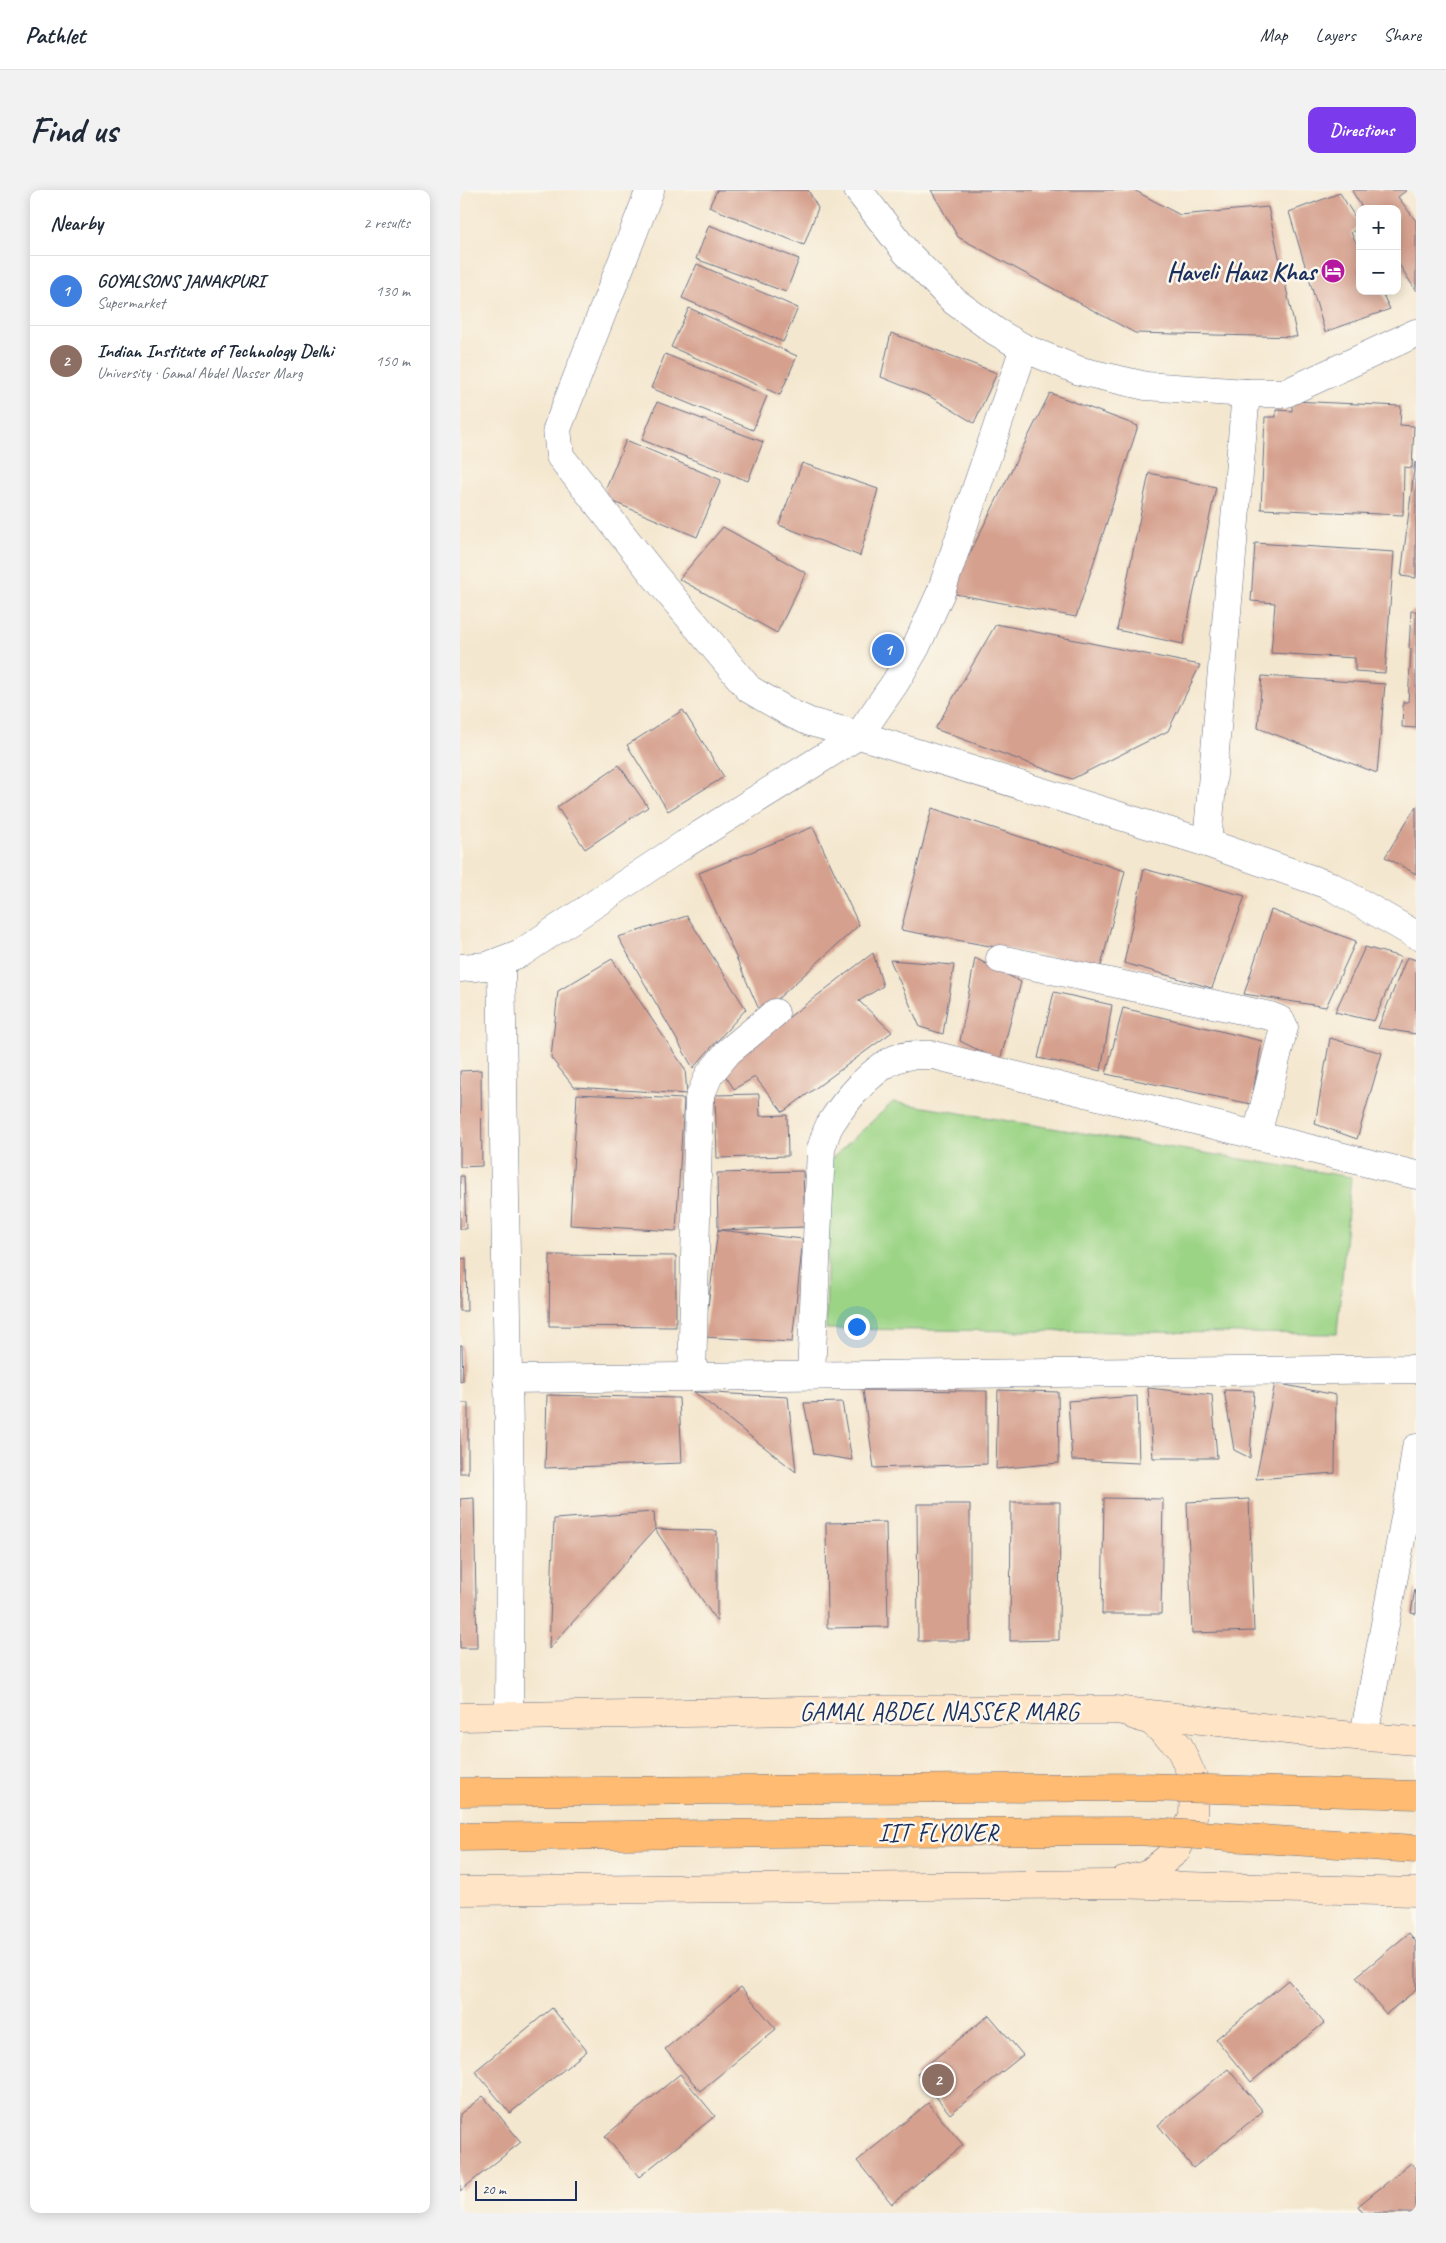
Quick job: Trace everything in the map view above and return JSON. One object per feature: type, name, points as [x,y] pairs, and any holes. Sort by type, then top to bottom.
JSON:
[{"type":"main road","name":"IIT FLYOVER","points":[[460,1792],[1142,1787],[1416,1795]]},
{"type":"main road","name":"IIT FLYOVER","points":[[460,1837],[1137,1831],[1416,1849]]},
{"type":"street","points":[[650,190],[557,429],[560,456],[654,575],[749,689],[792,714],[810,722],[859,735],[1207,843],[1331,886],[1416,935]]},
{"type":"street","points":[[858,190],[906,252],[954,301],[995,331],[1024,348],[1080,371],[1146,386],[1286,393],[1416,333]]},
{"type":"street","points":[[460,968],[486,966],[521,953],[685,844],[859,735],[895,684],[916,648],[941,592],[1024,348]]},
{"type":"street","points":[[1207,843],[1246,392]]},
{"type":"street","points":[[1000,959],[1260,1014],[1280,1020],[1284,1027],[1257,1136]]},
{"type":"street","points":[[501,962],[510,1493],[509,1716]]},
{"type":"street","points":[[692,1377],[699,1099],[709,1075],[728,1052],[775,1012]]},
{"type":"street","points":[[811,1375],[821,1149],[830,1124],[856,1091],[874,1073],[897,1058],[912,1055],[932,1055],[1416,1175]]},
{"type":"street","points":[[507,1378],[1416,1369]]},
{"type":"street","points":[[1364,1736],[1410,1491],[1416,1448]]},
{"type":"street","name":"GAMAL ABDEL NASSER MARG","points":[[460,1717],[850,1710],[1115,1710],[1296,1731],[1412,1739]]},
{"type":"street","points":[[1111,1884],[1147,1875],[1176,1851],[1193,1817],[1194,1780],[1179,1746],[1151,1721],[1115,1710]]},
{"type":"street","points":[[460,1891],[1111,1884],[1416,1892]]},
{"type":"green space","points":[[893,1102],[1351,1177],[1337,1334],[826,1329],[829,1161]]},
{"type":"building","points":[[717,190],[808,190],[818,208],[804,245],[709,207]]},
{"type":"building","points":[[931,190],[1134,190],[1180,215],[1268,207],[1297,337],[1135,333],[958,237]]},
{"type":"building","points":[[1407,190],[1398,197],[1416,221],[1416,291],[1401,267],[1401,205],[1361,205],[1352,191]]},
{"type":"building","name":"Haveli Hauz Khas","points":[[1340,193],[1356,219],[1356,229],[1351,233],[1356,242],[1356,295],[1383,295],[1390,309],[1325,332],[1289,212]]},
{"type":"building","points":[[709,225],[799,259],[786,292],[696,259]]},
{"type":"building","points":[[697,264],[798,308],[783,342],[682,298]]},
{"type":"building","points":[[689,308],[797,356],[780,395],[671,347]]},
{"type":"building","points":[[891,333],[997,373],[974,423],[931,397],[881,377]]},
{"type":"building","points":[[665,354],[767,396],[753,430],[651,388]]},
{"type":"building","points":[[1050,393],[1138,426],[1076,617],[950,593]]},
{"type":"building","points":[[1292,401],[1401,406],[1400,425],[1414,426],[1412,468],[1404,467],[1403,515],[1261,509],[1265,417],[1276,417],[1276,410],[1292,411]]},
{"type":"building","points":[[657,402],[763,442],[748,481],[642,440]]},
{"type":"building","points":[[626,440],[721,480],[697,537],[602,497]]},
{"type":"building","points":[[1416,462],[1416,578],[1401,576]]},
{"type":"building","points":[[802,463],[878,489],[860,556],[779,525]]},
{"type":"building","points":[[1149,473],[1216,487],[1183,644],[1117,630]]},
{"type":"building","points":[[723,527],[806,573],[777,633],[679,579]]},
{"type":"building","points":[[1255,543],[1394,552],[1385,673],[1355,671],[1355,658],[1271,653],[1275,603],[1251,601]]},
{"type":"building","points":[[1411,611],[1416,611],[1416,728],[1402,727],[1403,702],[1408,702]]},
{"type":"building","points":[[996,624],[1200,665],[1168,731],[1072,779],[935,729]]},
{"type":"building","points":[[1262,676],[1385,684],[1377,773],[1258,728]]},
{"type":"building","points":[[683,710],[724,777],[668,811],[627,745]]},
{"type":"building","points":[[619,765],[648,807],[585,849],[557,807]]},
{"type":"building","points":[[1416,806],[1416,874],[1385,857]]},
{"type":"building","points":[[932,808],[1125,871],[1101,966],[901,930]]},
{"type":"building","points":[[813,827],[859,925],[761,1014],[699,873]]},
{"type":"building","points":[[1144,869],[1245,896],[1212,988],[1124,963]]},
{"type":"building","points":[[1271,910],[1356,941],[1326,1007],[1244,994]]},
{"type":"building","points":[[687,916],[746,1009],[693,1068],[618,937]]},
{"type":"building","points":[[1365,947],[1401,957],[1374,1021],[1335,1012]]},
{"type":"building","points":[[873,953],[883,986],[859,1001],[892,1032],[783,1112],[755,1077],[734,1089],[721,1069]]},
{"type":"building","points":[[1407,957],[1416,960],[1416,1034],[1378,1028]]},
{"type":"building","points":[[975,958],[1021,982],[1000,1061],[960,1041]]},
{"type":"building","points":[[612,959],[685,1069],[687,1094],[574,1087],[551,1058],[558,991]]},
{"type":"building","points":[[890,960],[954,965],[943,1034],[920,1027]]},
{"type":"building","points":[[1054,992],[1112,1005],[1101,1071],[1038,1058]]},
{"type":"building","points":[[1123,1008],[1262,1041],[1251,1104],[1106,1074]]},
{"type":"building","points":[[1330,1038],[1382,1053],[1357,1139],[1315,1124]]},
{"type":"building","points":[[481,1070],[482,1166],[460,1167],[460,1071]]},
{"type":"building","points":[[577,1094],[684,1099],[676,1231],[570,1225]]},
{"type":"building","points":[[759,1094],[760,1116],[787,1115],[788,1156],[717,1158],[715,1095]]},
{"type":"building","points":[[803,1171],[805,1227],[718,1230],[717,1173]]},
{"type":"building","points":[[460,1176],[464,1176],[466,1229],[460,1229]]},
{"type":"building","points":[[718,1230],[803,1239],[792,1342],[704,1337]]},
{"type":"building","points":[[550,1255],[676,1256],[676,1327],[549,1326]]},
{"type":"building","points":[[466,1258],[467,1311],[460,1311],[460,1259]]},
{"type":"building","points":[[460,1345],[462,1345],[463,1381],[460,1382]]},
{"type":"building","points":[[1275,1383],[1336,1395],[1335,1473],[1256,1479]]},
{"type":"building","points":[[1148,1388],[1212,1395],[1217,1458],[1153,1458]]},
{"type":"building","points":[[863,1390],[987,1391],[987,1464],[874,1468]]},
{"type":"building","points":[[998,1390],[1058,1392],[1059,1463],[996,1469]]},
{"type":"building","points":[[1224,1390],[1254,1391],[1250,1458],[1234,1450]]},
{"type":"building","points":[[694,1392],[788,1397],[796,1472]]},
{"type":"building","points":[[547,1395],[679,1398],[682,1463],[545,1468]]},
{"type":"building","points":[[1137,1396],[1139,1463],[1072,1460],[1068,1401]]},
{"type":"building","points":[[842,1402],[852,1460],[814,1454],[804,1403]]},
{"type":"building","points":[[460,1403],[468,1403],[468,1473],[460,1473]]},
{"type":"building","points":[[474,1498],[477,1648],[460,1648],[460,1499]]},
{"type":"building","points":[[1104,1498],[1163,1499],[1161,1614],[1102,1614]]},
{"type":"building","points":[[1249,1499],[1254,1631],[1192,1633],[1187,1502]]},
{"type":"building","points":[[1011,1502],[1060,1502],[1059,1640],[1010,1641]]},
{"type":"building","points":[[917,1504],[970,1504],[970,1641],[918,1641]]},
{"type":"building","points":[[654,1512],[655,1529],[549,1649],[554,1519]]},
{"type":"building","points":[[886,1522],[888,1627],[827,1628],[826,1523]]},
{"type":"building","points":[[655,1529],[717,1531],[717,1622]]},
{"type":"building","points":[[1416,1589],[1416,1614],[1411,1613]]},
{"type":"building","points":[[1409,1933],[1416,1942],[1416,1990],[1386,2014],[1356,1977]]},
{"type":"building","points":[[1288,1980],[1324,2023],[1251,2082],[1216,2039]]},
{"type":"building","points":[[741,1987],[776,2029],[700,2091],[665,2049]]},
{"type":"building","points":[[552,2008],[587,2051],[510,2113],[475,2071]]},
{"type":"building","points":[[989,2015],[1023,2055],[950,2114],[917,2073]]},
{"type":"building","points":[[1228,2069],[1263,2111],[1193,2168],[1158,2125]]},
{"type":"building","points":[[680,2074],[715,2116],[639,2177],[605,2136]]},
{"type":"building","points":[[483,2096],[521,2142],[460,2191],[460,2114]]},
{"type":"building","points":[[928,2103],[963,2145],[892,2204],[857,2161]]},
{"type":"building","points":[[1411,2163],[1416,2169],[1416,2213],[1363,2213],[1358,2206]]},
{"type":"place","name":"Haveli Hauz Khas","points":[[1333,271]]},
{"type":"place","name":"GOYALSONS JANAKPURI","points":[[888,650]]},
{"type":"place","name":"Indian Institute of Technology Delhi","points":[[938,2080]]}]
